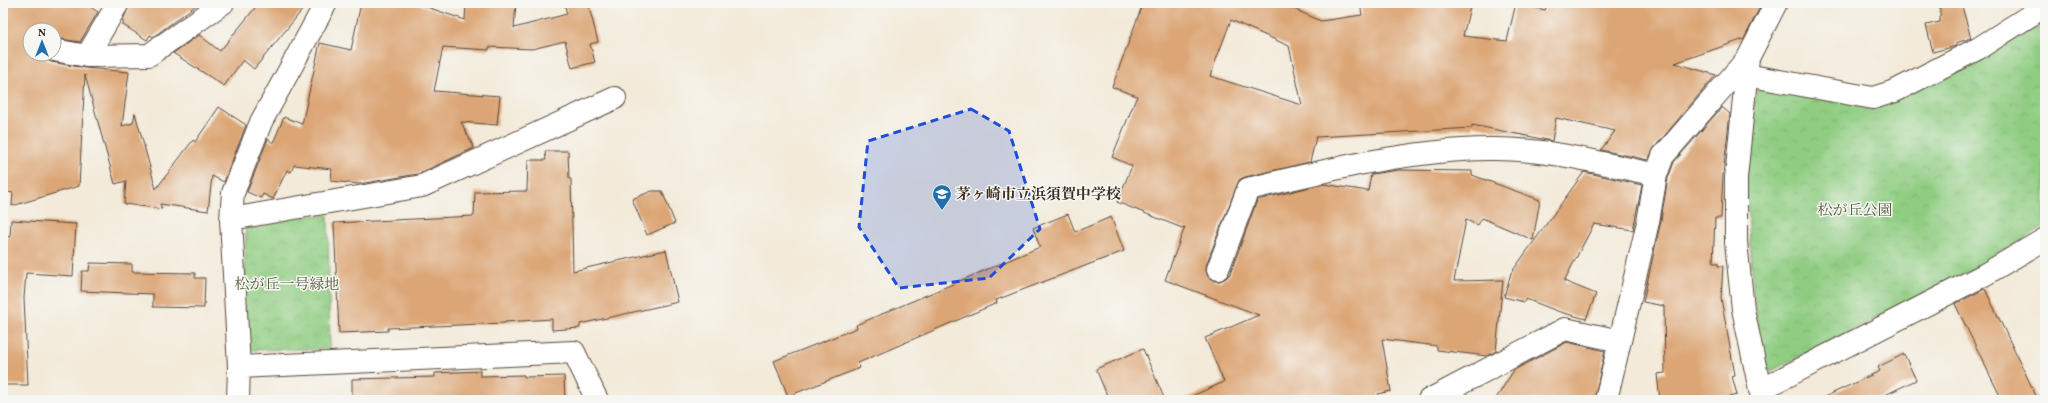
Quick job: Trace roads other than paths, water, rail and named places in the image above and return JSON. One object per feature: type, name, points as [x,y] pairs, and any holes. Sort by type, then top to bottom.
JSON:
[{"type":"street","points":[[87,56],[118,3]]},
{"type":"street","points":[[62,51],[87,56],[148,55],[223,3]]},
{"type":"street","points":[[238,400],[238,367],[231,219],[233,193],[261,122],[326,3]]},
{"type":"street","points":[[1606,400],[1648,222],[1656,175],[1663,156],[1747,66],[1776,3]]},
{"type":"street","points":[[1747,66],[1873,98],[1895,91],[1979,48],[2045,6]]},
{"type":"street","points":[[1747,66],[1736,178],[1736,242],[1743,309],[1762,395],[1984,275],[2045,239]]},
{"type":"street","points":[[231,219],[422,186],[615,98]]},
{"type":"street","points":[[1218,269],[1248,189],[1335,168],[1439,152],[1490,149],[1577,157],[1656,175]]},
{"type":"street","points":[[1429,400],[1565,329],[1620,341]]},
{"type":"street","points":[[238,367],[574,352],[597,400]]},
{"type":"place","name":"茅ヶ崎市立浜須賀中学校","points":[[942,211]]},
{"type":"park label","name":"松が丘公園","points":[[1855,210]]},
{"type":"park label","name":"松が丘一号緑地","points":[[287,284]]}]
